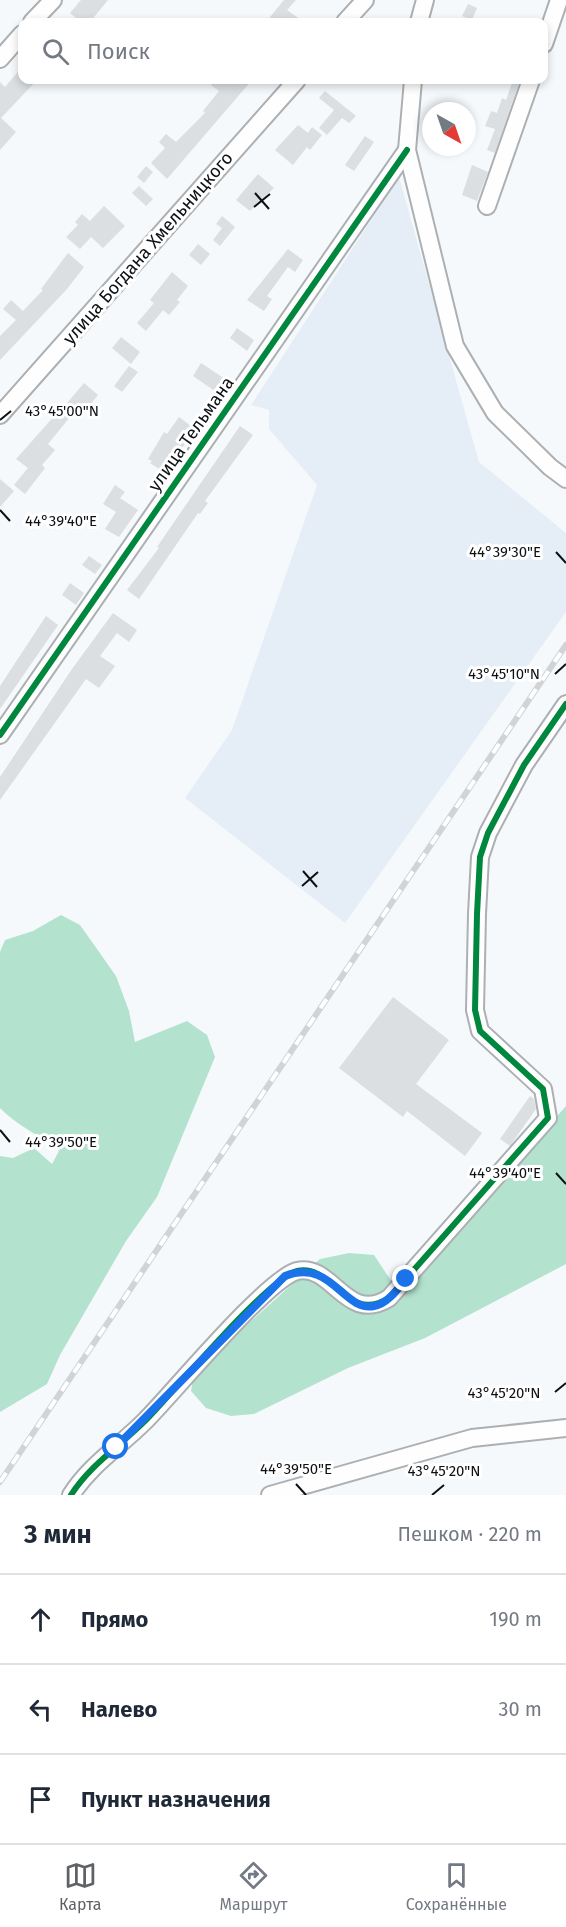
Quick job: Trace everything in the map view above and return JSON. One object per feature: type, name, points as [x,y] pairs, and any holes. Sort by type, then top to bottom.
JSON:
[{"type":"street","points":[[36,18],[52,0]]},
{"type":"street","points":[[348,18],[364,0]]},
{"type":"street","points":[[420,18],[425,0]]},
{"type":"street","points":[[548,30],[559,0]]},
{"type":"street","points":[[0,59],[18,39]]},
{"type":"street","name":"улица Богдана Хмельницкого","points":[[0,416],[293,84]]},
{"type":"street","points":[[413,84],[407,150],[455,346],[495,413],[550,467],[566,478]]},
{"type":"street","points":[[487,206],[530,84]]},
{"type":"street","name":"улица Тельмана","points":[[0,735],[407,150]]},
{"type":"street","points":[[71,1495],[85,1474],[144,1421],[257,1302],[285,1276],[299,1271],[312,1271],[361,1305],[376,1306],[389,1298],[548,1118],[543,1089],[480,1031],[475,1010],[477,915],[480,857],[488,833],[524,765],[566,704]]},
{"type":"street","points":[[270,1495],[472,1438],[566,1428]]},
{"type":"shaded area","points":[[399,177],[479,462],[566,533],[566,612],[345,923],[185,798],[232,730],[317,485],[269,429],[269,410],[251,405]]},
{"type":"green space","points":[[61,915],[80,925],[116,976],[129,1011],[135,1042],[187,1021],[207,1035],[215,1057],[157,1197],[126,1241],[60,1355],[47,1384],[0,1412],[0,1156],[13,1158],[34,1148],[52,1164],[59,1151],[0,1108],[0,952],[5,940],[33,931]]},
{"type":"green space","points":[[566,1106],[566,1264],[425,1338],[348,1368],[254,1414],[231,1416],[206,1408],[191,1391],[194,1375],[210,1358],[320,1259],[349,1253],[374,1255],[400,1294]]},
{"type":"building","points":[[81,0],[108,0],[93,18],[76,18],[70,13]]},
{"type":"building","points":[[284,0],[296,0],[287,10],[298,18],[269,18]]},
{"type":"building","points":[[468,4],[477,8],[473,18],[462,16]]},
{"type":"building","points":[[18,72],[18,84],[33,84],[1,118],[16,132],[0,150],[0,82],[5,87]]},
{"type":"building","points":[[249,84],[167,179],[151,163],[165,148],[159,142],[166,134],[176,142],[205,113],[203,111],[219,91],[211,85]]},
{"type":"building","points":[[512,84],[519,84],[495,153],[487,150],[495,129],[485,126],[491,111],[497,113],[502,98],[506,100]]},
{"type":"building","points":[[325,91],[356,116],[349,123],[342,118],[327,135],[319,128],[334,110],[319,98]]},
{"type":"building","points":[[298,125],[308,133],[312,127],[322,135],[310,150],[307,147],[293,165],[275,150]]},
{"type":"building","points":[[365,136],[374,142],[354,171],[345,165]]},
{"type":"building","points":[[472,165],[488,172],[477,201],[462,195]]},
{"type":"building","points":[[146,166],[153,172],[144,183],[137,177]]},
{"type":"building","points":[[258,174],[274,188],[250,211],[236,200]]},
{"type":"building","points":[[139,186],[153,199],[146,206],[132,193]]},
{"type":"building","points":[[104,206],[125,226],[103,248],[91,237],[80,249],[66,237],[78,225],[75,222],[82,214],[90,221]]},
{"type":"building","points":[[222,216],[235,227],[220,246],[213,240],[222,228],[216,224]]},
{"type":"building","points":[[198,244],[210,254],[201,265],[189,255]]},
{"type":"building","points":[[288,249],[303,260],[295,272],[288,267],[267,296],[272,299],[264,311],[247,300]]},
{"type":"building","points":[[68,253],[84,267],[67,289],[0,360],[0,336],[16,320],[3,309],[11,300],[23,311],[43,290],[41,289]]},
{"type":"building","points":[[172,272],[188,286],[177,300],[180,302],[169,315],[163,310],[146,331],[137,323],[154,303],[150,300]]},
{"type":"building","points":[[237,328],[254,340],[247,351],[230,338]]},
{"type":"building","points":[[121,337],[140,352],[131,364],[112,348]]},
{"type":"building","points":[[201,363],[228,381],[219,394],[193,376]]},
{"type":"building","points":[[129,366],[138,372],[122,392],[114,386]]},
{"type":"building","points":[[84,383],[98,395],[85,411],[79,406],[48,444],[55,450],[42,465],[45,468],[25,494],[14,485],[28,468],[16,459],[56,414],[54,413],[61,405],[63,408]]},
{"type":"building","points":[[179,417],[195,429],[165,473],[150,463],[152,461],[148,459],[164,432],[167,434]]},
{"type":"building","points":[[240,426],[253,435],[205,501],[208,503],[200,514],[198,513],[139,599],[127,590],[159,548],[157,547]]},
{"type":"building","points":[[0,479],[14,491],[0,507]]},
{"type":"building","points":[[115,485],[125,492],[120,498],[138,510],[119,537],[105,529],[116,512],[103,504]]},
{"type":"building","points":[[89,556],[102,565],[95,574],[82,565]]},
{"type":"building","points":[[70,583],[84,593],[76,605],[62,595]]},
{"type":"building","points":[[113,613],[137,630],[129,642],[117,633],[100,656],[115,666],[99,688],[86,679],[0,800],[0,777],[72,669]]},
{"type":"building","points":[[46,616],[58,625],[0,709],[0,686]]},
{"type":"building","points":[[393,997],[449,1040],[416,1084],[482,1133],[465,1156],[407,1111],[403,1117],[339,1068]]},
{"type":"building","points":[[530,1096],[534,1099],[536,1109],[510,1146],[500,1139]]},
{"type":"railway","points":[[0,1482],[566,645]]},
{"type":"cycle path","points":[[0,735],[407,150]]},
{"type":"cycle path","points":[[71,1495],[87,1474],[145,1421],[220,1338],[283,1279],[297,1271],[310,1271],[321,1276],[350,1299],[362,1304],[374,1304],[389,1298],[548,1118],[543,1089],[480,1031],[475,1010],[477,914],[480,857],[488,833],[524,765],[566,704]]},
{"type":"route","points":[[116,1447],[285,1276],[299,1271],[312,1271],[361,1305],[371,1307],[389,1298],[406,1279]]}]
